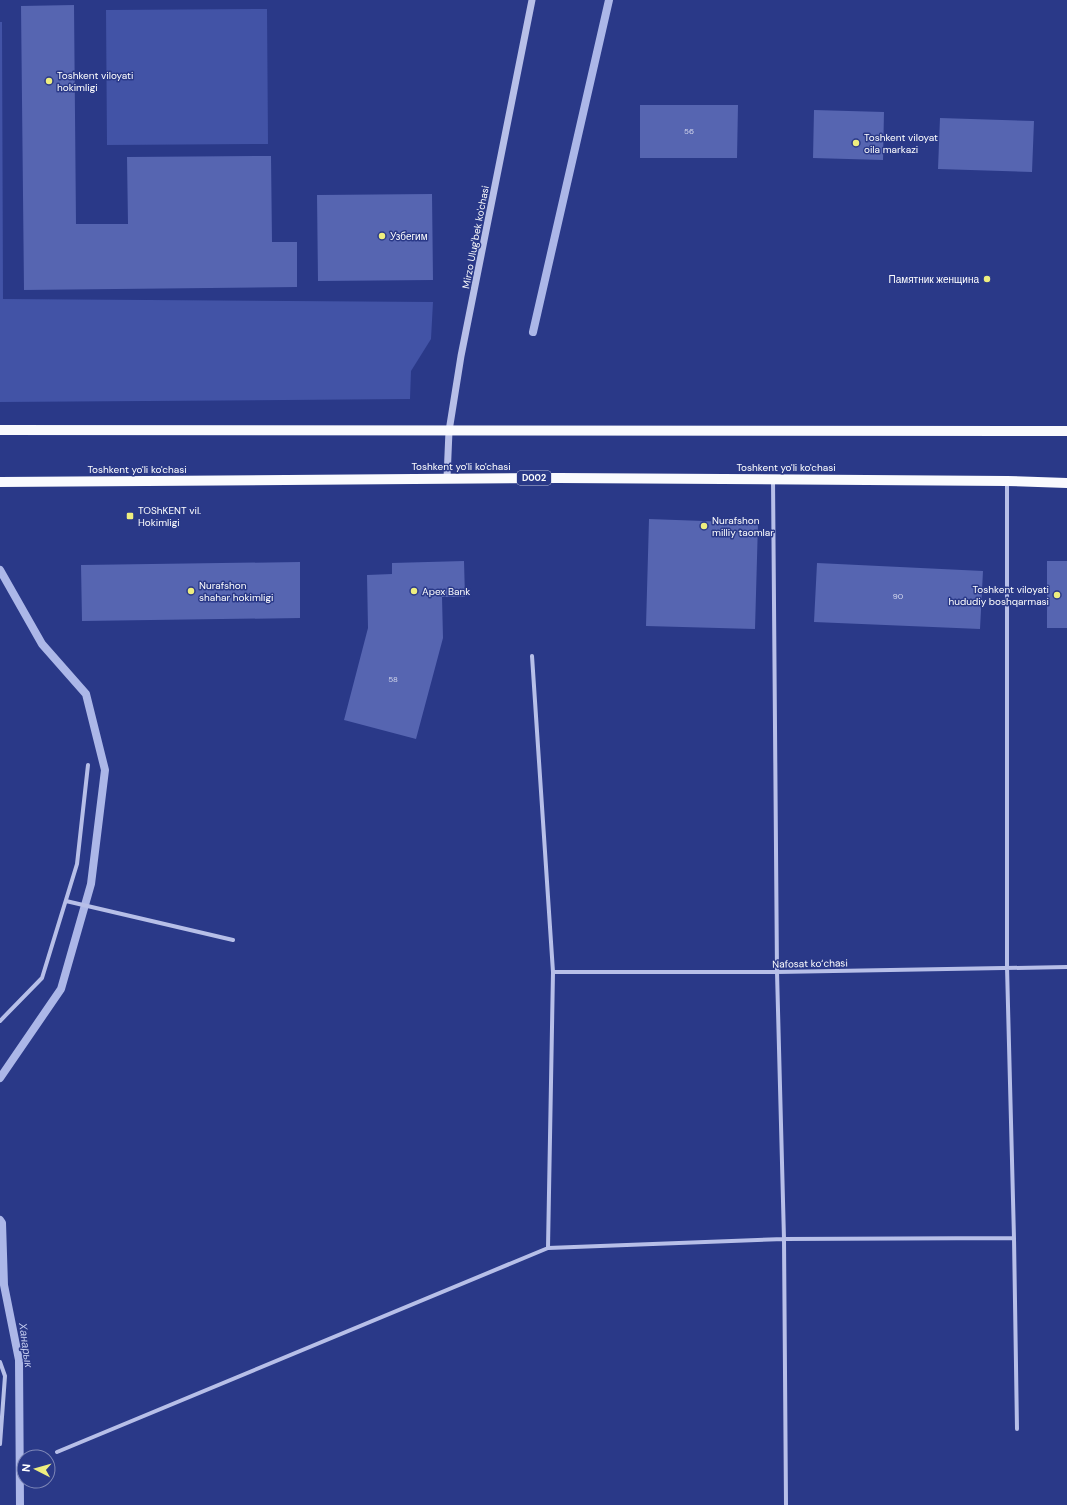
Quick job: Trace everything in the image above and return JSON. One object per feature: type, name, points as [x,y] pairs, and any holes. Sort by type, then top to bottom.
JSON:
[{"type":"main road","points":[[0,430],[1067,431]]},
{"type":"main road","name":"Toshkent yo'li ko'chasi","points":[[0,482],[447,478],[773,479],[1067,483]]},
{"type":"street","name":"Mirzo Ulug'bek ko'chasi","points":[[447,478],[449,430],[461,356],[532,0]]},
{"type":"street","points":[[773,479],[777,972],[784,1239],[786,1505]]},
{"type":"street","points":[[1007,481],[1007,968],[1017,1429]]},
{"type":"street","points":[[532,656],[553,972],[548,1248]]},
{"type":"street","points":[[0,1021],[42,978],[77,864],[88,765]]},
{"type":"street","points":[[66,901],[233,940]]},
{"type":"street","name":"Nafosat ko‘chasi","points":[[553,972],[777,972],[1067,967]]},
{"type":"street","points":[[56,1452],[548,1248],[784,1239],[1014,1238]]},
{"type":"street","points":[[0,1362],[5,1376],[0,1444]]},
{"type":"shaded area","points":[[267,9],[268,144],[107,145],[106,10]]},
{"type":"shaded area","points":[[0,22],[2,22],[3,299],[433,302],[431,339],[411,371],[410,399],[0,402]]},
{"type":"building","name":"Toshkent viloyati hokimligi","points":[[74,5],[76,224],[128,224],[127,157],[271,156],[272,242],[297,242],[297,287],[24,290],[21,6]]},
{"type":"building","points":[[640,105],[738,105],[737,158],[640,158]]},
{"type":"building","points":[[814,110],[884,112],[883,160],[813,158]]},
{"type":"building","points":[[940,118],[1034,121],[1032,172],[938,169]]},
{"type":"building","points":[[432,194],[433,280],[318,281],[317,195]]},
{"type":"building","points":[[649,519],[758,523],[755,629],[646,626]]},
{"type":"building","points":[[464,561],[465,597],[442,597],[443,638],[416,739],[344,720],[368,628],[367,575],[392,574],[392,563]]},
{"type":"building","name":"Toshkent viloyati hududiy boshqarmasi","points":[[1047,561],[1067,561],[1067,628],[1047,628]]},
{"type":"building","name":"Nurafshon shahar hokimligi","points":[[300,562],[300,618],[82,621],[81,565]]},
{"type":"building","points":[[817,563],[983,571],[980,629],[814,622]]},
{"type":"waterway","points":[[533,332],[609,0]]},
{"type":"waterway","points":[[0,570],[42,644],[86,694],[105,770],[91,884],[61,989],[0,1078]]},
{"type":"waterway","name":"Ханарык","points":[[0,1220],[2,1223],[4,1285],[19,1360],[20,1505]]},
{"type":"place","name":"Toshkent viloyati hokimligi","points":[[49,81]]},
{"type":"place","name":"Toshkent viloyat oila markazi","points":[[856,143]]},
{"type":"place","name":"Узбегим","points":[[382,236]]},
{"type":"place","name":"Памятник женщина","points":[[987,279]]},
{"type":"place","name":"TOShKENT vil. Hokimligi","points":[[130,516]]},
{"type":"place","name":"Nurafshon milliy taomlar","points":[[704,526]]},
{"type":"place","name":"Nurafshon shahar hokimligi","points":[[191,591]]},
{"type":"place","name":"Apex Bank","points":[[414,591]]},
{"type":"place","name":"Toshkent viloyati hududiy boshqarmasi","points":[[1057,595]]}]
